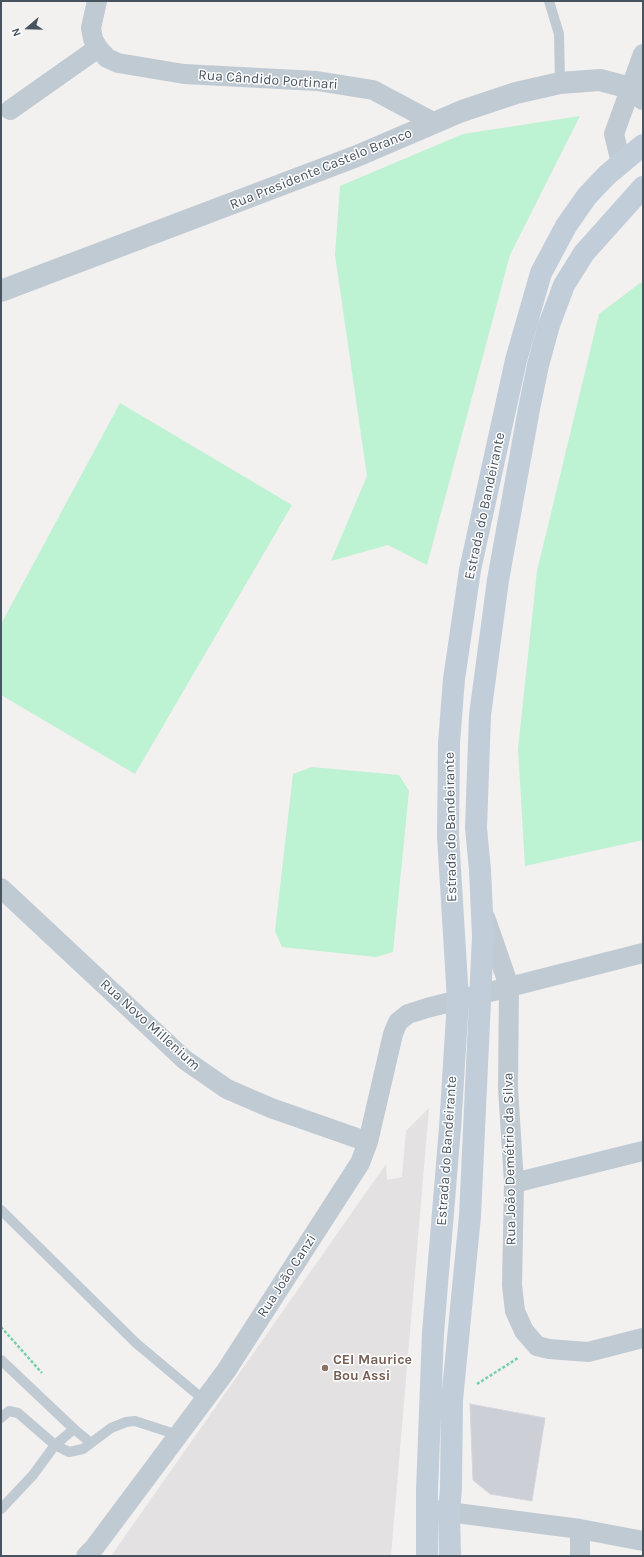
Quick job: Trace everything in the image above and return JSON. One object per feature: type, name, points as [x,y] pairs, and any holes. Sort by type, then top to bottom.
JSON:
[{"type":"main road","name":"Estrada do Bandeirante","points":[[427,1556],[427,1509],[433,1333],[450,1128],[458,1000],[448,836],[449,743],[454,679],[470,570],[516,360],[541,273],[566,226],[587,196],[607,175],[643,145]]},
{"type":"main road","name":"Estrada do Bandeirante","points":[[450,1556],[449,1512],[451,1487],[452,1400],[470,1216],[483,936],[483,910],[476,828],[480,715],[498,580],[538,365],[549,325],[564,285],[584,253],[643,187]]},
{"type":"street","name":"Rua Cândido Portinari","points":[[97,1],[91,28],[93,39],[98,48],[107,58],[118,63],[184,74],[317,81],[374,90],[435,123]]},
{"type":"street","points":[[10,110],[98,48]]},
{"type":"street","points":[[621,163],[614,134],[636,94],[643,54]]},
{"type":"street","name":"Rua Presidente Castelo Branco","points":[[1,291],[350,159],[462,111],[516,93],[560,84],[600,80],[636,94]]},
{"type":"street","name":"Rua Novo Millenium","points":[[1,888],[184,1060],[227,1089],[271,1108],[368,1142]]},
{"type":"street","name":"Rua João Demétrio da Silva","points":[[483,910],[508,986],[508,1088],[514,1183],[512,1285],[515,1311],[524,1331],[537,1346]]},
{"type":"street","name":"Rua João Canzi","points":[[86,1556],[94,1548],[226,1371],[360,1163],[368,1142],[393,1034],[398,1022],[408,1014],[480,993],[643,953]]},
{"type":"street","points":[[514,1183],[643,1151]]},
{"type":"street","points":[[537,1346],[549,1350],[588,1352],[643,1338]]},
{"type":"street","points":[[427,1509],[580,1530],[643,1541]]},
{"type":"street","points":[[580,1530],[580,1556]]},
{"type":"lane","points":[[549,1],[559,34],[560,84]]},
{"type":"lane","points":[[1,1210],[136,1343],[204,1400]]},
{"type":"lane","points":[[1,1360],[74,1429],[91,1443]]},
{"type":"lane","points":[[1,1418],[9,1411],[18,1413],[56,1445],[69,1452],[83,1449],[111,1428],[126,1422],[135,1421],[178,1435]]},
{"type":"lane","points":[[1,1509],[33,1475],[56,1445],[74,1429]]},
{"type":"path","points":[[452,1400],[537,1346]]},
{"type":"shaded area","name":"CEI Maurice Bou Assi","points":[[429,1108],[391,1556],[111,1556],[386,1164],[387,1180],[402,1177],[406,1131]]},
{"type":"green space","points":[[580,116],[510,255],[427,565],[388,545],[331,561],[367,476],[335,255],[340,186],[463,134]]},
{"type":"green space","points":[[640,283],[643,283],[643,840],[525,866],[518,749],[537,571],[599,314]]},
{"type":"green space","points":[[120,403],[292,505],[135,774],[1,695],[1,624]]},
{"type":"green space","points":[[312,767],[399,775],[409,791],[393,952],[376,957],[282,947],[275,931],[293,774]]},
{"type":"building","points":[[470,1404],[545,1418],[532,1501],[490,1494],[473,1480]]},
{"type":"place","name":"CEI Maurice Bou Assi","points":[[325,1368]]}]
